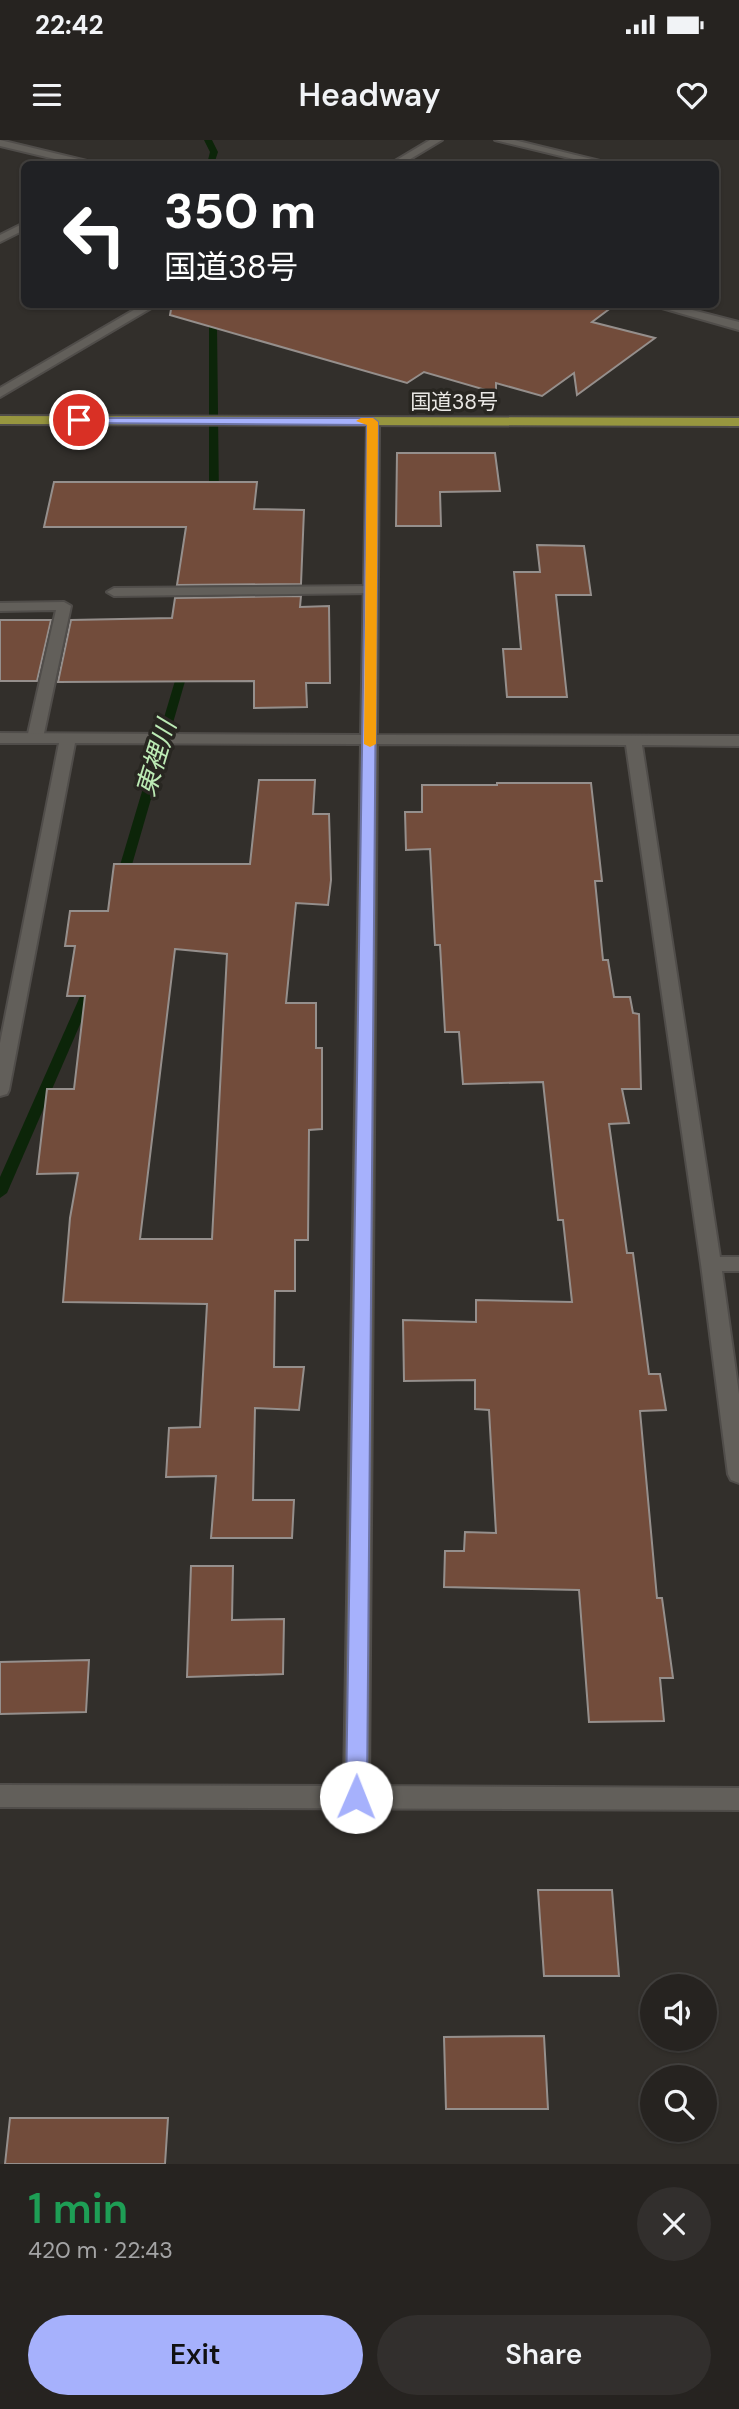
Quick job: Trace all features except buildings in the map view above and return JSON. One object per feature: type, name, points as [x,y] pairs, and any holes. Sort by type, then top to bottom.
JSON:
[{"type":"highway","name":"国道38号","points":[[0,420],[739,422]]},
{"type":"street","points":[[400,161],[437,140]]},
{"type":"street","points":[[500,140],[595,161]]},
{"type":"street","points":[[0,143],[75,161]]},
{"type":"street","points":[[0,239],[21,228]]},
{"type":"street","points":[[0,393],[146,308]]},
{"type":"street","points":[[669,308],[739,326]]},
{"type":"street","points":[[356,1797],[373,422]]},
{"type":"street","points":[[114,592],[371,590]]},
{"type":"street","points":[[0,607],[64,606],[35,738]]},
{"type":"street","points":[[0,738],[739,741]]},
{"type":"street","points":[[0,1090],[68,738]]},
{"type":"street","points":[[633,740],[711,1264],[739,1474]]},
{"type":"street","points":[[711,1264],[739,1264]]},
{"type":"street","points":[[0,1796],[739,1799]]},
{"type":"waterway","name":"東裡川","points":[[208,140],[214,152],[212,161]]},
{"type":"waterway","name":"東裡川","points":[[210,308],[213,326],[214,501]]},
{"type":"waterway","name":"東裡川","points":[[121,882],[185,664]]},
{"type":"waterway","name":"東裡川","points":[[0,1193],[92,983]]},
{"type":"slow traffic","points":[[361,421],[373,422],[370,744]]},
{"type":"route","points":[[79,420],[373,422],[356,1797]]}]
